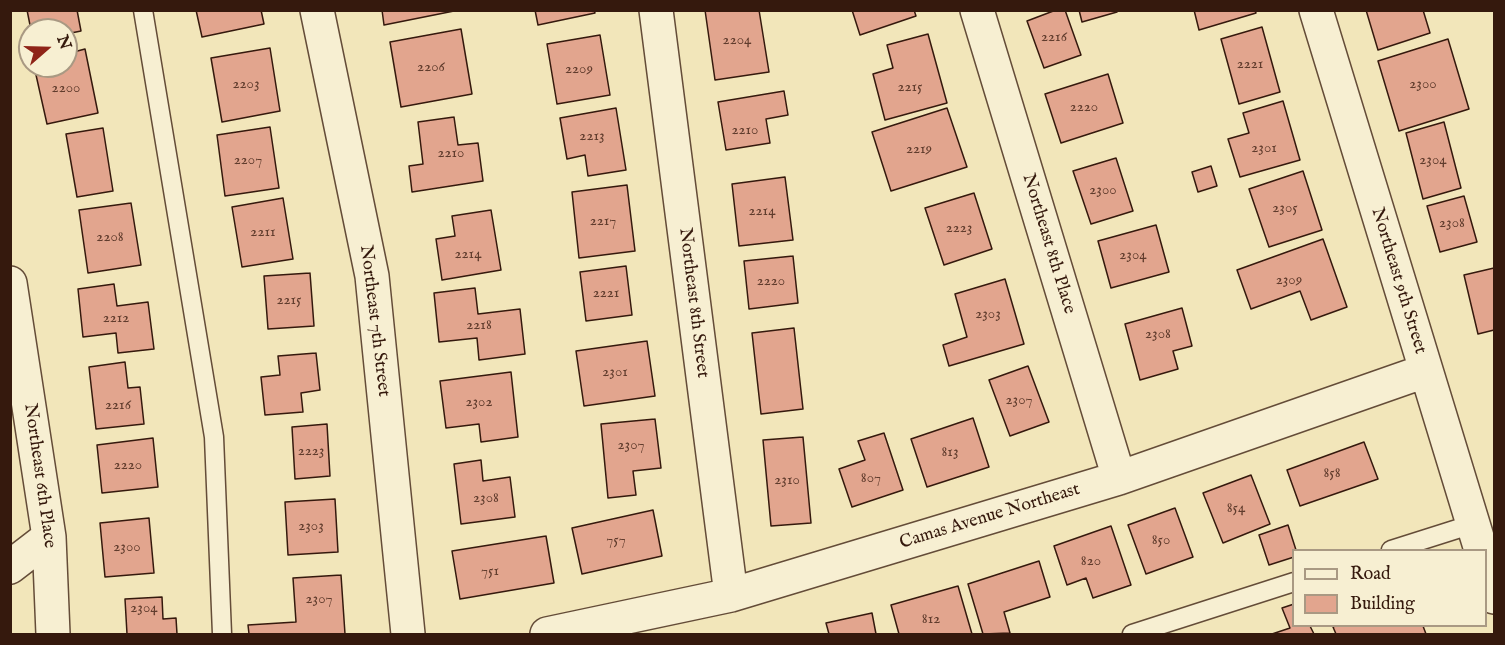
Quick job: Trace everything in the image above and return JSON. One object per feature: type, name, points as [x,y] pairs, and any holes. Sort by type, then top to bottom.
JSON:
[{"type":"street","name":"Northeast 7th Street","points":[[317,10],[372,276],[408,634]]},
{"type":"street","name":"Northeast 8th Street","points":[[656,10],[731,595]]},
{"type":"street","name":"Northeast 8th Place","points":[[977,10],[1119,478]]},
{"type":"street","name":"Northeast 9th Street","points":[[1316,10],[1477,537]]},
{"type":"street","name":"Northeast 6th Place","points":[[10,283],[49,537],[53,634]]},
{"type":"street","name":"Camas Avenue Northeast","points":[[546,634],[731,595],[1119,478],[1425,371]]},
{"type":"street","points":[[10,567],[49,537]]},
{"type":"street","points":[[1487,573],[1494,597]]},
{"type":"lane","points":[[143,10],[214,436],[222,634]]},
{"type":"lane","points":[[1398,549],[1477,537]]},
{"type":"lane","points":[[1132,634],[1292,582]]},
{"type":"building","points":[[27,10],[77,10],[81,31],[78,32],[78,18],[29,18]]},
{"type":"building","points":[[196,10],[261,10],[264,24],[202,37]]},
{"type":"building","points":[[382,10],[459,10],[384,25]]},
{"type":"building","points":[[535,10],[594,10],[595,13],[538,25]]},
{"type":"building","points":[[705,10],[759,10],[769,72],[715,80]]},
{"type":"building","points":[[852,10],[914,10],[916,16],[860,35]]},
{"type":"building","points":[[1056,10],[1065,10],[1081,55],[1044,68],[1027,21]]},
{"type":"building","points":[[1079,10],[1117,10],[1117,12],[1082,22]]},
{"type":"building","points":[[1194,10],[1255,10],[1256,13],[1199,30]]},
{"type":"building","points":[[1366,10],[1423,10],[1430,33],[1378,50]]},
{"type":"building","points":[[1262,27],[1280,92],[1239,104],[1221,39]]},
{"type":"building","points":[[461,29],[472,94],[401,107],[390,42]]},
{"type":"building","points":[[928,34],[947,103],[885,120],[873,74],[893,68],[887,45]]},
{"type":"building","points":[[600,35],[610,95],[557,104],[547,44]]},
{"type":"building","points":[[1448,39],[1469,109],[1399,131],[1378,61]]},
{"type":"building","points":[[270,48],[280,111],[222,122],[211,58]]},
{"type":"building","points":[[85,49],[98,113],[47,124],[37,78],[78,78],[78,51]]},
{"type":"building","points":[[1108,74],[1123,123],[1061,143],[1045,94]]},
{"type":"building","points":[[784,91],[788,115],[766,119],[770,143],[726,150],[718,102]]},
{"type":"building","points":[[1283,101],[1300,160],[1240,177],[1228,139],[1249,133],[1243,113]]},
{"type":"building","points":[[616,108],[626,170],[588,176],[585,155],[567,159],[560,118]]},
{"type":"building","points":[[947,108],[967,167],[891,191],[872,132]]},
{"type":"building","points":[[454,117],[458,145],[478,143],[483,181],[412,192],[409,166],[423,164],[418,122]]},
{"type":"building","points":[[1444,122],[1461,188],[1423,199],[1406,133]]},
{"type":"building","points":[[270,127],[279,188],[225,196],[217,135]]},
{"type":"building","points":[[103,128],[113,191],[77,197],[66,134]]},
{"type":"building","points":[[1116,158],[1133,211],[1091,224],[1073,171]]},
{"type":"building","points":[[1211,166],[1217,186],[1198,192],[1192,172]]},
{"type":"building","points":[[1303,171],[1322,230],[1269,247],[1249,189]]},
{"type":"building","points":[[785,177],[793,240],[739,246],[732,184]]},
{"type":"building","points":[[627,185],[635,251],[579,258],[572,192]]},
{"type":"building","points":[[974,193],[992,249],[944,265],[925,208]]},
{"type":"building","points":[[1464,196],[1477,242],[1440,252],[1427,206]]},
{"type":"building","points":[[283,198],[293,259],[242,267],[232,207]]},
{"type":"building","points":[[131,203],[141,265],[88,273],[79,210]]},
{"type":"building","points":[[491,210],[501,270],[442,280],[436,239],[455,236],[452,216]]},
{"type":"building","points":[[1156,225],[1169,272],[1111,288],[1098,241]]},
{"type":"building","points":[[1323,239],[1347,307],[1311,320],[1300,291],[1251,309],[1237,270]]},
{"type":"building","points":[[793,256],[798,303],[749,309],[744,261]]},
{"type":"building","points":[[626,266],[632,315],[586,321],[580,272]]},
{"type":"building","points":[[1494,268],[1494,330],[1478,334],[1464,275]]},
{"type":"building","points":[[310,273],[314,326],[268,329],[264,276]]},
{"type":"building","points":[[1005,279],[1024,344],[949,366],[943,345],[967,337],[955,294]]},
{"type":"building","points":[[114,284],[117,306],[148,302],[154,349],[118,353],[116,333],[83,337],[78,289]]},
{"type":"building","points":[[475,288],[478,314],[520,309],[525,354],[479,360],[477,338],[439,342],[434,293]]},
{"type":"building","points":[[1182,308],[1192,346],[1173,351],[1178,369],[1140,380],[1125,324]]},
{"type":"building","points":[[794,328],[803,409],[761,414],[752,333]]},
{"type":"building","points":[[647,341],[655,396],[584,406],[576,351]]},
{"type":"building","points":[[316,353],[320,390],[301,393],[303,412],[265,415],[261,377],[280,375],[278,356]]},
{"type":"building","points":[[125,362],[128,388],[140,387],[144,424],[96,429],[89,367]]},
{"type":"building","points":[[1028,366],[1049,422],[1010,436],[989,380]]},
{"type":"building","points":[[511,372],[518,437],[481,442],[479,424],[446,428],[440,381]]},
{"type":"building","points":[[973,418],[989,467],[927,487],[911,439]]},
{"type":"building","points":[[655,419],[661,468],[633,471],[636,495],[608,498],[601,424]]},
{"type":"building","points":[[327,424],[330,476],[295,479],[292,427]]},
{"type":"building","points":[[884,433],[903,490],[852,507],[839,469],[865,460],[858,441]]},
{"type":"building","points":[[803,437],[811,523],[771,526],[763,440]]},
{"type":"building","points":[[153,438],[158,487],[102,493],[97,445]]},
{"type":"building","points":[[1364,442],[1378,479],[1300,506],[1287,470]]},
{"type":"building","points":[[481,460],[483,481],[510,477],[515,517],[461,524],[454,464]]},
{"type":"building","points":[[1251,475],[1270,524],[1223,543],[1203,493]]},
{"type":"building","points":[[335,499],[338,552],[288,555],[285,502]]},
{"type":"building","points":[[1175,508],[1193,557],[1146,574],[1128,525]]},
{"type":"building","points":[[653,510],[662,556],[582,574],[572,528]]},
{"type":"building","points":[[149,518],[154,573],[105,577],[100,523]]},
{"type":"building","points":[[1288,525],[1296,549],[1292,549],[1292,558],[1269,565],[1259,535]]},
{"type":"building","points":[[1111,526],[1131,585],[1093,598],[1086,578],[1067,585],[1054,546]]},
{"type":"building","points":[[546,536],[554,583],[460,599],[452,551]]},
{"type":"building","points":[[1039,561],[1050,597],[1004,612],[1010,633],[983,634],[968,584]]},
{"type":"building","points":[[341,575],[345,634],[249,634],[248,625],[296,622],[293,578]]},
{"type":"building","points":[[958,586],[972,634],[899,634],[891,605]]},
{"type":"building","points":[[162,597],[163,619],[176,618],[177,634],[127,634],[125,599]]},
{"type":"building","points":[[1292,605],[1292,627],[1310,627],[1314,634],[1272,634],[1290,628],[1282,608]]},
{"type":"building","points":[[872,613],[876,634],[829,634],[826,623]]},
{"type":"building","points":[[1333,627],[1423,627],[1426,634],[1336,634]]}]
